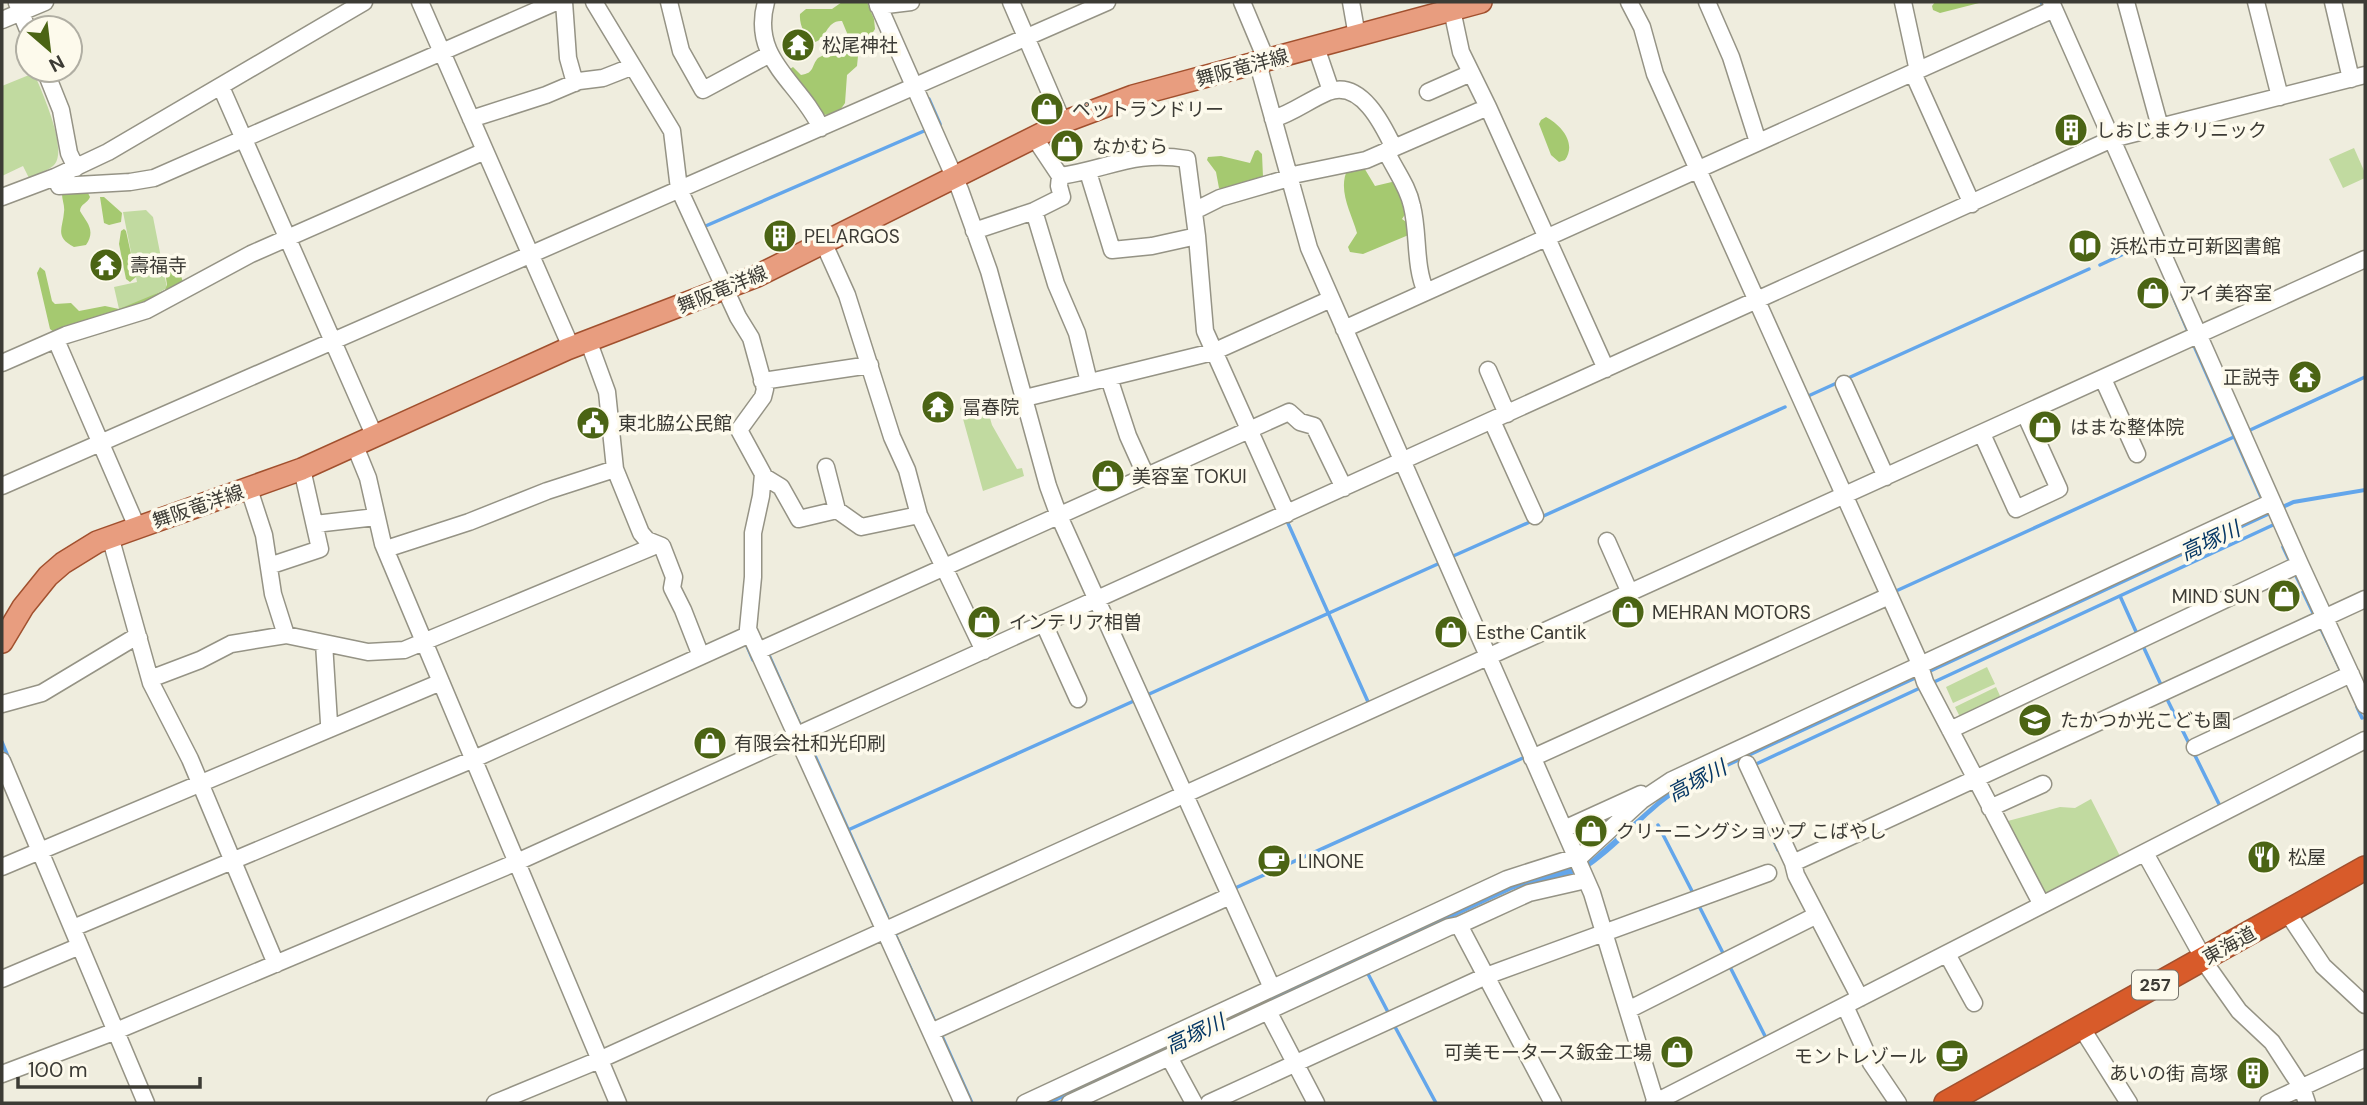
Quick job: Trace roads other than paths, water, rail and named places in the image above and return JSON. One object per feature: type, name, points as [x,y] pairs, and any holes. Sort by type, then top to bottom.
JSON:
[{"type":"highway","name":"東海道","points":[[1946,1103],[2365,868]]},
{"type":"main road","name":"舞阪竜洋線","points":[[2,642],[23,607],[48,576],[79,551],[110,536],[302,469],[579,344],[725,289],[824,244],[1063,123],[1125,99],[1481,2]]},
{"type":"street","points":[[2,20],[19,7],[45,2]]},
{"type":"street","points":[[2,197],[76,168],[133,138],[341,8],[364,2]]},
{"type":"street","points":[[420,2],[531,254],[607,392],[615,469],[641,533],[662,546],[674,577],[671,587],[701,656]]},
{"type":"street","points":[[55,177],[59,186],[142,180],[165,173],[556,2]]},
{"type":"street","points":[[564,2],[568,58],[575,83]]},
{"type":"street","points":[[594,2],[672,131],[680,189],[725,289],[751,338],[765,393],[739,430],[763,476],[781,487],[799,519],[837,510]]},
{"type":"street","points":[[669,2],[681,51],[704,90],[770,54]]},
{"type":"street","points":[[766,2],[761,25],[770,54],[821,128]]},
{"type":"street","points":[[911,2],[878,4],[955,177],[989,271],[1048,486],[1059,516],[1272,988]]},
{"type":"street","points":[[1011,2],[1063,123]]},
{"type":"street","points":[[2,485],[1107,2]]},
{"type":"street","points":[[1242,2],[1263,52],[1260,71],[1306,241],[1581,868],[1605,932],[1656,1103],[2365,740]]},
{"type":"street","points":[[1350,2],[1357,36]]},
{"type":"street","points":[[1629,2],[1642,27],[1655,74],[1921,671],[2042,905]]},
{"type":"street","points":[[1707,2],[1731,57],[1758,142]]},
{"type":"street","points":[[1903,2],[1915,72],[1972,204]]},
{"type":"street","points":[[2126,2],[2160,127]]},
{"type":"street","points":[[2256,2],[2280,97]]},
{"type":"street","points":[[2,1074],[116,1031],[517,862],[2112,139],[2358,77],[2333,2]]},
{"type":"street","points":[[1344,329],[1915,72],[2052,5],[2365,705]]},
{"type":"street","points":[[1452,10],[1461,52],[1606,369]]},
{"type":"street","points":[[1316,47],[1331,91]]},
{"type":"street","points":[[471,119],[631,67]]},
{"type":"street","points":[[1429,92],[1471,72]]},
{"type":"street","points":[[51,84],[61,110],[69,153],[76,168]]},
{"type":"street","points":[[220,86],[375,437]]},
{"type":"street","points":[[1273,119],[1305,106],[1331,91],[1351,93],[1366,102],[1390,150],[1412,204],[1416,246],[1426,292]]},
{"type":"street","points":[[1194,211],[1220,198],[1288,177],[1366,160],[1488,107]]},
{"type":"street","points":[[974,231],[1034,211],[1062,197],[1060,176],[1034,137]]},
{"type":"street","points":[[2,363],[56,340],[147,310],[251,254],[485,151]]},
{"type":"street","points":[[1060,176],[1088,172],[1132,158],[1160,155],[1187,159],[1197,236],[1203,320],[1213,352],[1287,514]]},
{"type":"street","points":[[1088,172],[1112,250],[1152,246],[1197,236]]},
{"type":"street","points":[[1034,211],[1056,284],[1077,333],[1089,382]]},
{"type":"street","points":[[824,244],[847,295],[892,437],[907,470],[919,515],[984,651]]},
{"type":"street","points":[[495,1103],[599,1060],[2365,259]]},
{"type":"street","points":[[1026,398],[1213,352],[1331,299]]},
{"type":"street","points":[[56,340],[137,527]]},
{"type":"street","points":[[762,381],[870,365]]},
{"type":"street","points":[[1488,370],[1507,414]]},
{"type":"street","points":[[1109,377],[1126,430],[1146,476]]},
{"type":"street","points":[[2103,379],[2137,454]]},
{"type":"street","points":[[1844,384],[1886,477]]},
{"type":"street","points":[[758,652],[1289,412],[1300,422],[1314,426],[1344,488]]},
{"type":"street","points":[[1982,434],[2016,509],[2059,489],[2025,414]]},
{"type":"street","points":[[1492,421],[1535,516]]},
{"type":"street","points":[[355,446],[368,478],[386,549],[618,1103]]},
{"type":"street","points":[[826,467],[837,510],[861,527],[919,515]]},
{"type":"street","points":[[269,566],[320,549],[302,469]]},
{"type":"street","points":[[386,549],[615,469]]},
{"type":"street","points":[[763,476],[753,533],[753,577],[748,629],[963,1103]]},
{"type":"street","points":[[249,489],[264,535],[273,594],[286,635]]},
{"type":"street","points":[[1070,1103],[1581,868],[1587,851],[1642,800],[1672,780],[1921,671],[2275,507]]},
{"type":"street","points":[[315,524],[376,517]]},
{"type":"street","points":[[110,536],[150,679],[200,784],[276,964]]},
{"type":"street","points":[[1607,541],[1630,593]]},
{"type":"street","points":[[150,679],[200,660],[231,644],[286,635],[368,652],[404,650],[652,547],[654,543]]},
{"type":"street","points":[[1950,730],[2300,564]]},
{"type":"street","points":[[1532,758],[1889,596]]},
{"type":"street","points":[[1793,863],[2365,599]]},
{"type":"street","points":[[1044,624],[1078,699]]},
{"type":"street","points":[[73,928],[474,759],[750,634]]},
{"type":"street","points":[[2,704],[42,693],[132,639],[139,638]]},
{"type":"street","points":[[324,643],[331,729]]},
{"type":"street","points":[[2195,747],[2351,674]]},
{"type":"street","points":[[2,867],[441,682]]},
{"type":"street","points":[[2,761],[146,1103]]},
{"type":"street","points":[[1747,764],[1793,863],[1796,875],[1860,998]]},
{"type":"street","points":[[1990,808],[2043,784]]},
{"type":"street","points":[[1564,830],[1657,789]]},
{"type":"street","points":[[2145,853],[2204,959],[2239,1011],[2272,1042],[2304,1096]]},
{"type":"street","points":[[1025,1103],[1507,879],[1581,868]]},
{"type":"street","points":[[1209,1103],[1486,976],[1768,873]]},
{"type":"street","points":[[931,1032],[1230,896]]},
{"type":"street","points":[[2287,912],[2323,966],[2365,1004]]},
{"type":"street","points":[[1628,1010],[1817,915]]},
{"type":"street","points":[[1460,925],[1553,1103]]},
{"type":"street","points":[[2,979],[80,946]]},
{"type":"street","points":[[1947,954],[1974,1003]]},
{"type":"street","points":[[1845,1006],[1871,1063],[1898,1103]]},
{"type":"street","points":[[1268,1011],[1316,1103]]},
{"type":"street","points":[[2081,1027],[2129,1103]]},
{"type":"street","points":[[1169,1056],[1194,1103]]},
{"type":"street","points":[[2268,1103],[2304,1096],[2365,1058]]},
{"type":"water","name":"高塚川","points":[[2365,488],[2365,492],[2294,504],[1693,783],[1666,801],[1608,853],[1577,873],[1512,890],[1053,1103],[1040,1103],[1510,885],[1587,863],[1662,797],[1691,779],[2293,500]]},
{"type":"waterway","points":[[2051,21],[2056,32]]},
{"type":"waterway","points":[[929,99],[938,124]]},
{"type":"waterway","points":[[701,228],[924,131]]},
{"type":"waterway","points":[[2100,265],[2149,242]]},
{"type":"waterway","points":[[1846,379],[2089,269]]},
{"type":"waterway","points":[[2172,294],[2187,329]]},
{"type":"waterway","points":[[2195,348],[2261,497]]},
{"type":"waterway","points":[[2248,431],[2365,377]]},
{"type":"waterway","points":[[1806,397],[1839,382]]},
{"type":"waterway","points":[[1539,518],[1785,407]]},
{"type":"waterway","points":[[1896,591],[2236,436]]},
{"type":"waterway","points":[[1287,521],[1369,704]]},
{"type":"waterway","points":[[1451,557],[1532,521]]},
{"type":"waterway","name":"高塚川","points":[[1934,682],[2273,525]]},
{"type":"waterway","points":[[2283,547],[2290,562]]},
{"type":"waterway","points":[[1147,695],[1440,563]]},
{"type":"waterway","points":[[2294,572],[2302,588]]},
{"type":"waterway","points":[[2303,592],[2314,615]]},
{"type":"waterway","points":[[2120,596],[2138,636]]},
{"type":"waterway","points":[[2321,629],[2342,673]]},
{"type":"waterway","points":[[747,646],[753,660],[755,659]]},
{"type":"waterway","points":[[2143,646],[2162,687]]},
{"type":"waterway","points":[[768,653],[801,727]]},
{"type":"waterway","points":[[1754,765],[1920,688]]},
{"type":"waterway","points":[[2166,697],[2220,806]]},
{"type":"waterway","points":[[848,830],[1136,700]]},
{"type":"waterway","points":[[2357,707],[2362,718]]},
{"type":"waterway","points":[[807,738],[887,916]]},
{"type":"waterway","points":[[2,742],[9,759]]},
{"type":"waterway","points":[[1233,889],[1525,757]]},
{"type":"waterway","points":[[1658,825],[1693,893]]},
{"type":"waterway","points":[[1767,825],[1778,850]]},
{"type":"waterway","points":[[1698,904],[1724,955]]},
{"type":"waterway","points":[[894,932],[936,1024]]},
{"type":"waterway","points":[[1728,963],[1765,1036]]},
{"type":"waterway","points":[[1367,972],[1389,1014]]},
{"type":"waterway","points":[[1394,1025],[1436,1103]]},
{"type":"waterway","points":[[941,1034],[972,1103]]},
{"type":"place","name":"松尾神社","points":[[798,45]]},
{"type":"place","name":"ペットランドリー","points":[[1047,109]]},
{"type":"place","name":"しおじまクリニック","points":[[2071,130]]},
{"type":"place","name":"なかむら","points":[[1067,146]]},
{"type":"place","name":"PELARGOS","points":[[780,236]]},
{"type":"place","name":"浜松市立可新図書館","points":[[2085,246]]},
{"type":"place","name":"壽福寺","points":[[106,265]]},
{"type":"place","name":"アイ美容室","points":[[2153,293]]},
{"type":"place","name":"正説寺","points":[[2305,377]]},
{"type":"place","name":"冨春院","points":[[938,407]]},
{"type":"place","name":"東北脇公民館","points":[[593,423]]},
{"type":"place","name":"はまな整体院","points":[[2045,427]]},
{"type":"place","name":"美容室 TOKUI","points":[[1108,476]]},
{"type":"place","name":"MIND SUN","points":[[2284,596]]},
{"type":"place","name":"MEHRAN MOTORS","points":[[1628,612]]},
{"type":"place","name":"インテリア相曽","points":[[984,622]]},
{"type":"place","name":"Esthe Cantik","points":[[1451,632]]},
{"type":"place","name":"たかつか光こども園","points":[[2035,720]]},
{"type":"place","name":"有限会社和光印刷","points":[[710,743]]},
{"type":"place","name":"クリーニングショップ こばやし","points":[[1591,831]]},
{"type":"place","name":"松屋","points":[[2264,857]]},
{"type":"place","name":"LINONE","points":[[1274,861]]},
{"type":"place","name":"可美モータース鈑金工場","points":[[1677,1052]]},
{"type":"place","name":"モントレゾール","points":[[1952,1056]]},
{"type":"place","name":"あいの街 高塚","points":[[2253,1073]]}]
